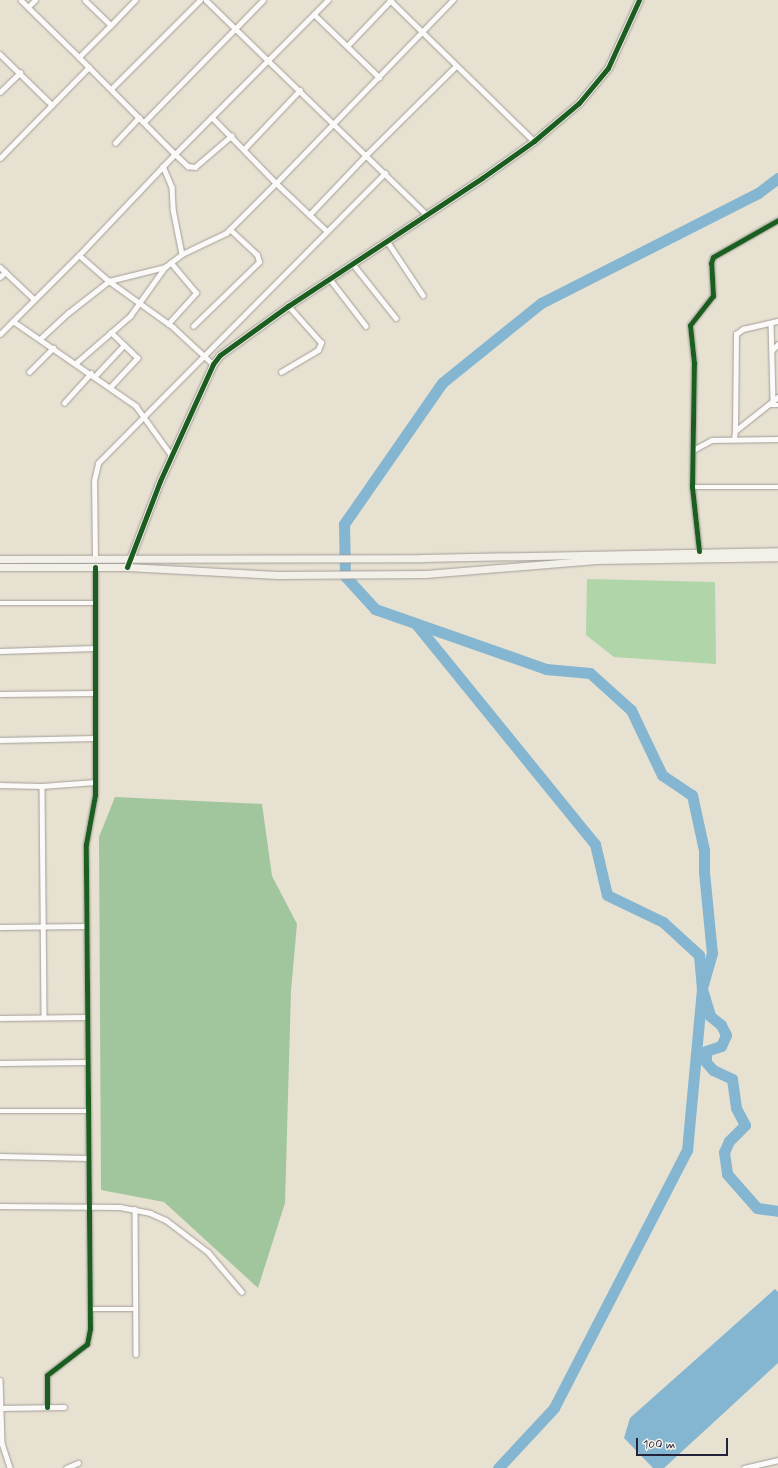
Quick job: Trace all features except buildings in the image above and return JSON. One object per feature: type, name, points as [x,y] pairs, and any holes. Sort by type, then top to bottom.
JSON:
[{"type":"main road","points":[[127,567],[172,456],[213,364],[227,349],[288,306],[427,215],[534,141],[579,103],[608,68],[639,0]]},
{"type":"main road","points":[[0,559],[334,559],[699,551],[778,551]]},
{"type":"main road","points":[[0,567],[127,567],[263,575],[426,574],[596,560],[778,557]]},
{"type":"street","points":[[21,0],[188,166],[195,168],[231,136]]},
{"type":"street","points":[[28,7],[35,0]]},
{"type":"street","points":[[85,0],[111,24]]},
{"type":"street","points":[[79,57],[135,0]]},
{"type":"street","points":[[111,89],[200,0]]},
{"type":"street","points":[[206,0],[367,154],[427,215]]},
{"type":"street","points":[[144,122],[263,0]]},
{"type":"street","points":[[0,334],[79,256],[163,166],[328,0]]},
{"type":"street","points":[[347,46],[390,0],[534,141]]},
{"type":"street","points":[[76,363],[130,316],[138,302],[165,267],[182,254],[230,230],[453,0]]},
{"type":"street","points":[[314,14],[379,78]]},
{"type":"street","points":[[0,54],[52,105]]},
{"type":"street","points":[[310,215],[367,154],[456,66]]},
{"type":"street","points":[[0,158],[89,67]]},
{"type":"street","points":[[0,92],[20,73]]},
{"type":"street","points":[[244,150],[300,90]]},
{"type":"street","points":[[115,143],[139,117]]},
{"type":"street","points":[[212,117],[276,183],[327,231]]},
{"type":"street","points":[[163,166],[172,187],[173,209],[182,254]]},
{"type":"street","points":[[95,558],[96,468],[144,416],[385,173]]},
{"type":"street","points":[[699,551],[692,487],[694,363],[690,326],[713,296],[712,260],[778,220]]},
{"type":"street","points":[[193,326],[259,262],[257,255],[230,230]]},
{"type":"street","points":[[387,241],[423,295]]},
{"type":"street","points":[[79,256],[109,281],[168,324],[213,364]]},
{"type":"street","points":[[168,324],[196,293],[170,263]]},
{"type":"street","points":[[353,264],[396,318]]},
{"type":"street","points":[[0,267],[34,299]]},
{"type":"street","points":[[40,339],[109,281],[165,267]]},
{"type":"street","points":[[0,277],[5,272]]},
{"type":"street","points":[[330,279],[366,326]]},
{"type":"street","points":[[281,372],[318,350],[320,343],[288,306]]},
{"type":"street","points":[[13,321],[111,387],[144,416],[172,456]]},
{"type":"street","points":[[734,439],[736,334],[743,329],[778,321]]},
{"type":"street","points":[[771,323],[772,401]]},
{"type":"street","points":[[111,332],[138,358],[111,387]]},
{"type":"street","points":[[772,350],[778,344]]},
{"type":"street","points":[[64,402],[124,345]]},
{"type":"street","points":[[29,372],[53,348]]},
{"type":"street","points":[[735,431],[778,397]]},
{"type":"street","points":[[767,405],[778,405]]},
{"type":"street","points":[[693,450],[712,440],[778,439]]},
{"type":"street","points":[[692,487],[778,487]]},
{"type":"street","points":[[47,1407],[47,1375],[87,1344],[89,1336],[86,844],[95,802],[95,567]]},
{"type":"street","points":[[0,604],[95,603]]},
{"type":"street","points":[[0,651],[95,648]]},
{"type":"street","points":[[0,694],[95,693]]},
{"type":"street","points":[[0,740],[95,738]]},
{"type":"street","points":[[0,785],[42,786],[95,782]]},
{"type":"street","points":[[42,786],[42,925],[44,1017]]},
{"type":"street","points":[[0,927],[42,925],[86,926]]},
{"type":"street","points":[[0,1018],[87,1017]]},
{"type":"street","points":[[0,1063],[88,1062]]},
{"type":"street","points":[[0,1111],[87,1111]]},
{"type":"street","points":[[0,1156],[87,1158]]},
{"type":"street","points":[[0,1206],[89,1206],[135,1209],[166,1220],[198,1243],[242,1292]]},
{"type":"street","points":[[135,1209],[136,1354]]},
{"type":"street","points":[[90,1309],[136,1309]]},
{"type":"street","points":[[0,1380],[2,1443],[10,1468]]},
{"type":"street","points":[[0,1408],[64,1407]]},
{"type":"street","points":[[744,1468],[778,1460]]},
{"type":"street","points":[[66,1468],[78,1463]]},
{"type":"green space","points":[[587,579],[715,582],[716,664],[614,657],[586,635]]},
{"type":"green space","points":[[115,797],[262,804],[272,876],[297,924],[291,991],[285,1203],[258,1288],[164,1202],[101,1190],[99,837]]},
{"type":"water","points":[[775,1289],[778,1292],[778,1363],[664,1468],[653,1468],[624,1438],[630,1418]]},
{"type":"waterway","points":[[778,178],[758,193],[541,303],[442,383],[344,524],[345,576],[375,609],[546,669],[590,673],[631,710],[662,775],[692,795],[704,850],[704,872],[712,953],[702,989],[710,1016],[721,1025],[726,1035],[721,1046],[706,1051],[706,1062],[713,1070],[732,1079],[736,1108],[745,1125],[729,1141],[724,1152],[727,1174],[757,1208],[778,1211]]},
{"type":"waterway","points":[[416,624],[595,844],[607,895],[663,922],[699,955],[702,989],[687,1150],[554,1408],[498,1468]]},
{"type":"cycle path","points":[[127,567],[160,481],[213,364],[220,355],[288,306],[482,178],[534,141],[579,103],[608,68],[639,0]]},
{"type":"cycle path","points":[[699,551],[692,487],[694,363],[690,325],[713,296],[711,263],[713,257],[778,220]]},
{"type":"cycle path","points":[[47,1407],[47,1375],[87,1344],[90,1329],[86,844],[95,795],[95,567]]}]
